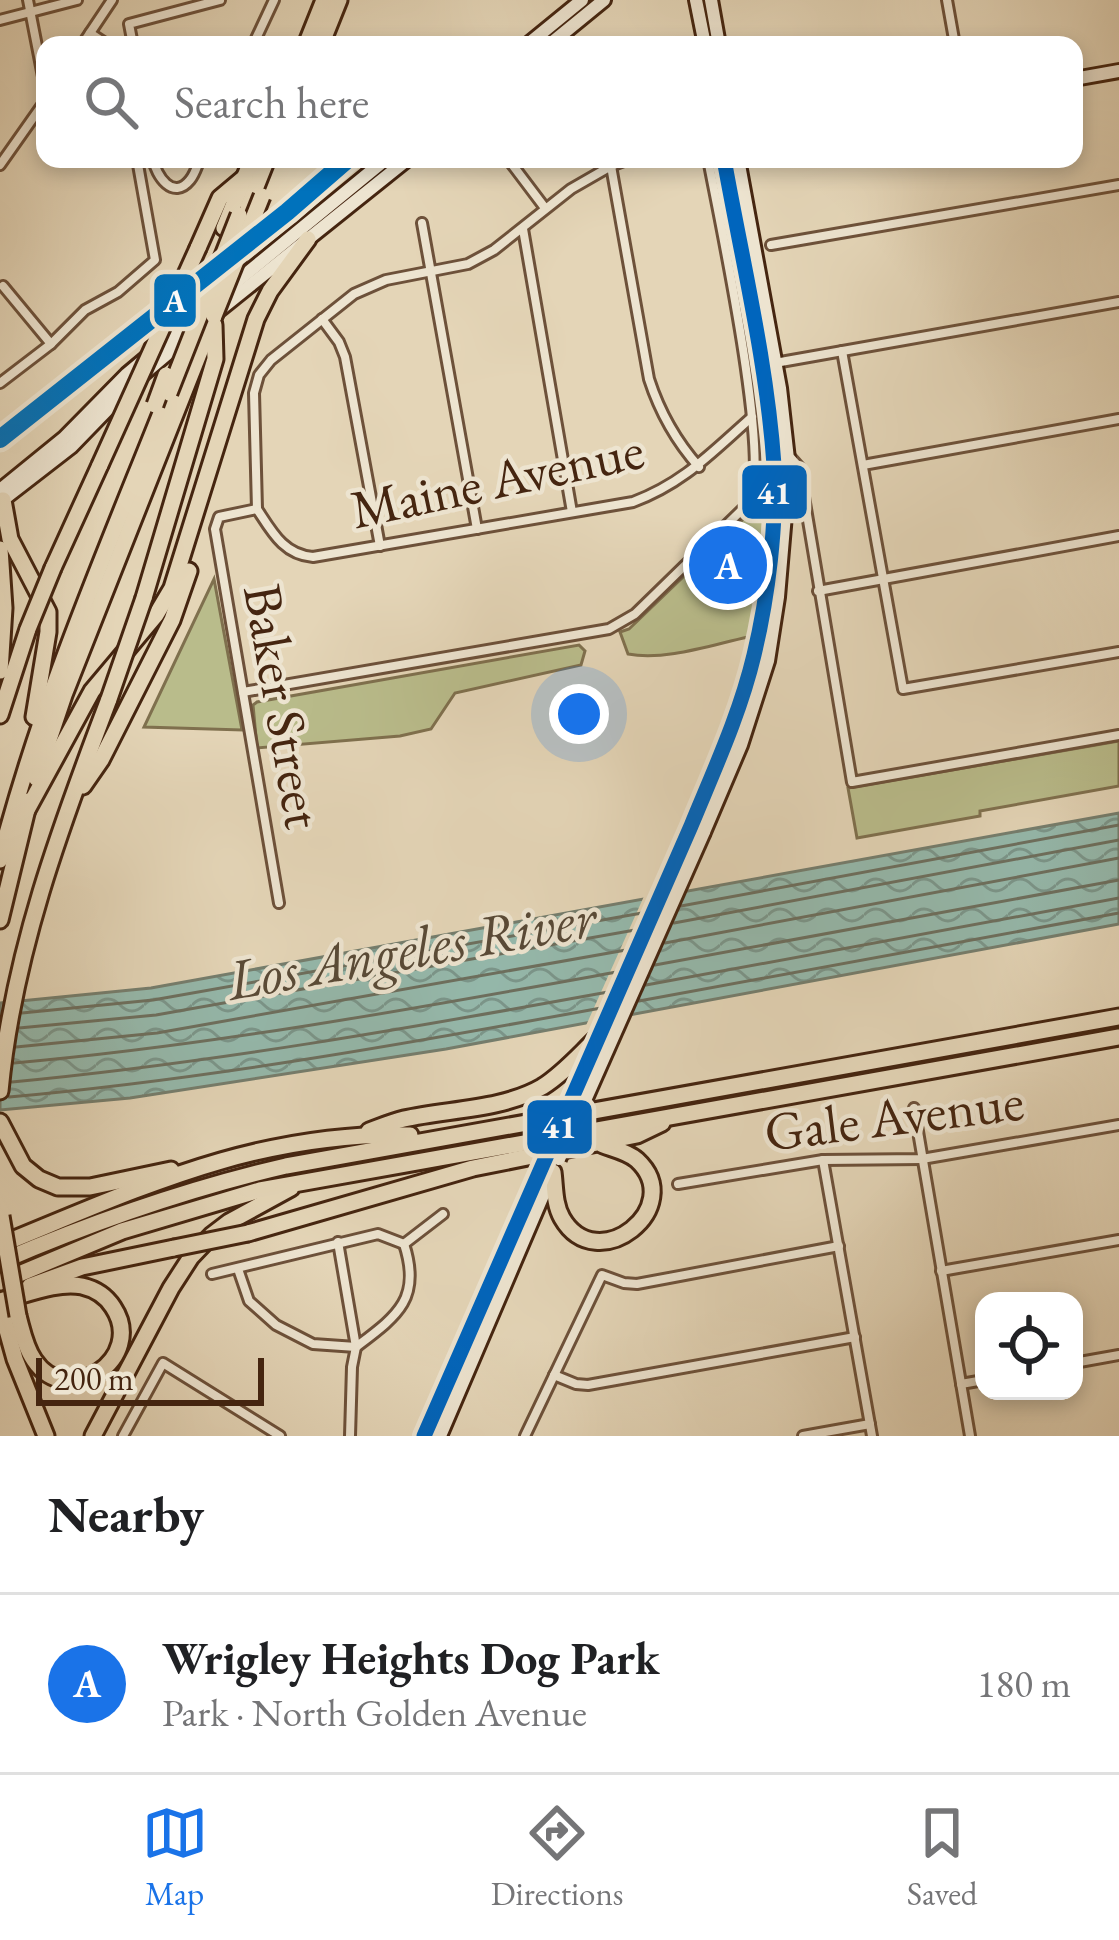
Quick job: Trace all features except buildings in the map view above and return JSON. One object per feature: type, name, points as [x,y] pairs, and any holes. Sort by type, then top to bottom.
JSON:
[{"type":"highway","points":[[310,36],[315,0]]},
{"type":"highway","points":[[313,36],[327,0]]},
{"type":"highway","points":[[315,36],[339,0]]},
{"type":"highway","points":[[0,715],[53,568],[220,198],[254,168]]},
{"type":"highway","points":[[0,860],[53,690],[180,384],[214,316],[261,168]]},
{"type":"highway","points":[[0,882],[9,838],[48,719],[261,168]]},
{"type":"highway","points":[[0,826],[34,717],[245,177]]},
{"type":"highway","points":[[27,810],[92,691],[166,602],[262,305],[303,235]]},
{"type":"highway","points":[[0,1091],[10,1013],[35,908],[143,598],[215,358],[214,316]]},
{"type":"highway","points":[[1,917],[27,810],[64,695],[180,384]]},
{"type":"highway","points":[[68,808],[101,760],[172,620],[217,454]]},
{"type":"highway","points":[[2,506],[13,547],[47,612],[49,632],[34,717]]},
{"type":"highway","points":[[0,549],[4,608],[0,671]]},
{"type":"highway","points":[[0,1262],[122,1212],[286,1166],[1119,1017]]},
{"type":"highway","points":[[359,1134],[400,1120],[520,1096],[546,1084],[598,1037]]},
{"type":"highway","points":[[0,1282],[144,1224],[260,1190],[1119,1037]]},
{"type":"highway","points":[[0,1302],[82,1267],[248,1233],[472,1168],[637,1135],[677,1115]]},
{"type":"highway","points":[[0,1122],[17,1158],[39,1179],[79,1189],[264,1148],[359,1134],[449,1136]]},
{"type":"highway","points":[[551,1164],[560,1212],[576,1233],[603,1241],[629,1233],[642,1222],[650,1204],[649,1180],[636,1159],[600,1144]]},
{"type":"highway","points":[[0,1245],[209,1163]]},
{"type":"highway","points":[[93,1436],[191,1257],[229,1222],[300,1183]]},
{"type":"highway","points":[[0,1207],[12,1320],[25,1386],[46,1436]]},
{"type":"highway","points":[[67,1286],[91,1288],[115,1309],[121,1331],[118,1348],[108,1366],[94,1376],[78,1381],[58,1379],[33,1358],[0,1302],[67,1286]]},
{"type":"main road","points":[[538,36],[582,0]]},
{"type":"main road","points":[[560,36],[604,0]]},
{"type":"main road","points":[[697,0],[703,36]]},
{"type":"main road","points":[[711,0],[717,36]]},
{"type":"main road","points":[[1083,77],[1119,71]]},
{"type":"main road","points":[[303,235],[376,168]]},
{"type":"main road","points":[[2,506],[127,374],[396,168]]},
{"type":"main road","points":[[424,1436],[551,1164],[698,829],[754,657],[769,578],[774,469],[766,390],[726,168]]},
{"type":"main road","points":[[440,1436],[598,1037],[741,745],[768,661],[789,468],[740,168]]},
{"type":"street","points":[[28,0],[36,42]]},
{"type":"street","points":[[0,20],[77,0]]},
{"type":"street","points":[[88,36],[112,0]]},
{"type":"street","points":[[131,36],[129,23],[220,0]]},
{"type":"street","points":[[258,36],[274,0]]},
{"type":"street","points":[[947,0],[953,36]]},
{"type":"street","points":[[90,33],[94,36]]},
{"type":"street","points":[[2,160],[36,113]]},
{"type":"street","points":[[2,378],[155,260],[138,168]]},
{"type":"street","points":[[154,168],[162,182],[181,187],[196,168]]},
{"type":"street","points":[[515,168],[545,208]]},
{"type":"street","points":[[256,509],[254,393],[271,360],[370,286],[468,264],[607,168]]},
{"type":"street","points":[[610,168],[649,379],[669,428],[699,467]]},
{"type":"street","points":[[243,692],[609,629],[635,614],[749,503],[755,494],[752,417],[710,168]]},
{"type":"street","points":[[771,245],[1119,185]]},
{"type":"street","points":[[422,223],[477,529]]},
{"type":"street","points":[[523,229],[572,512]]},
{"type":"street","points":[[3,286],[51,344]]},
{"type":"street","points":[[775,363],[1119,302]]},
{"type":"street","points":[[322,319],[345,357],[380,546]]},
{"type":"street","points":[[842,351],[903,689],[1119,652]]},
{"type":"street","name":"Maine Avenue","points":[[256,509],[291,552],[313,557],[633,502],[699,467],[752,417]]},
{"type":"street","points":[[863,465],[1119,419]]},
{"type":"street","points":[[787,452],[799,467],[852,782],[1119,735]]},
{"type":"street","name":"Baker Street","points":[[256,509],[225,514],[216,521],[215,536],[279,903]]},
{"type":"street","points":[[818,591],[1119,536]]},
{"type":"street","points":[[914,1108],[970,1436]]},
{"type":"street","name":"Gale Avenue","points":[[678,1184],[824,1160],[922,1159],[1119,1125]]},
{"type":"street","points":[[824,1160],[872,1436]]},
{"type":"street","points":[[404,1244],[443,1214]]},
{"type":"street","points":[[212,1274],[378,1234],[404,1244]]},
{"type":"street","points":[[941,1271],[1119,1240]]},
{"type":"street","points":[[338,1242],[356,1347],[350,1436]]},
{"type":"street","points":[[238,1269],[250,1301],[276,1325],[313,1344],[356,1347],[391,1320],[406,1297],[412,1269],[404,1244]]},
{"type":"street","points":[[525,1436],[602,1275],[638,1284],[838,1246]]},
{"type":"street","points":[[554,1376],[588,1385],[854,1337]]},
{"type":"street","points":[[1083,1361],[1119,1355]]},
{"type":"street","points":[[123,1436],[163,1363],[280,1436]]},
{"type":"street","points":[[961,1384],[975,1382]]},
{"type":"street","points":[[803,1436],[870,1424]]},
{"type":"green space","points":[[761,502],[765,511],[762,559],[748,637],[672,654],[628,654],[620,632],[629,629]]},
{"type":"green space","points":[[214,579],[242,730],[144,727]]},
{"type":"green space","points":[[579,645],[585,651],[581,665],[455,693],[431,729],[257,748],[253,705],[257,702]]},
{"type":"green space","points":[[1119,741],[1119,786],[857,838],[848,788]]},
{"type":"water","name":"Los Angeles River","points":[[1119,813],[1119,924],[446,1049],[130,1098],[0,1110],[0,1003],[151,988]]},
{"type":"pier","points":[[688,886],[629,1021],[584,1030],[645,894]]},
{"type":"transit line","name":"A","points":[[0,439],[338,168]]},
{"type":"transit line","name":"41","points":[[424,1436],[691,826],[734,720],[754,655],[770,560],[774,465],[760,350],[726,168]]},
{"type":"place","name":"Wrigley Heights Dog Park","points":[[728,565]]}]
